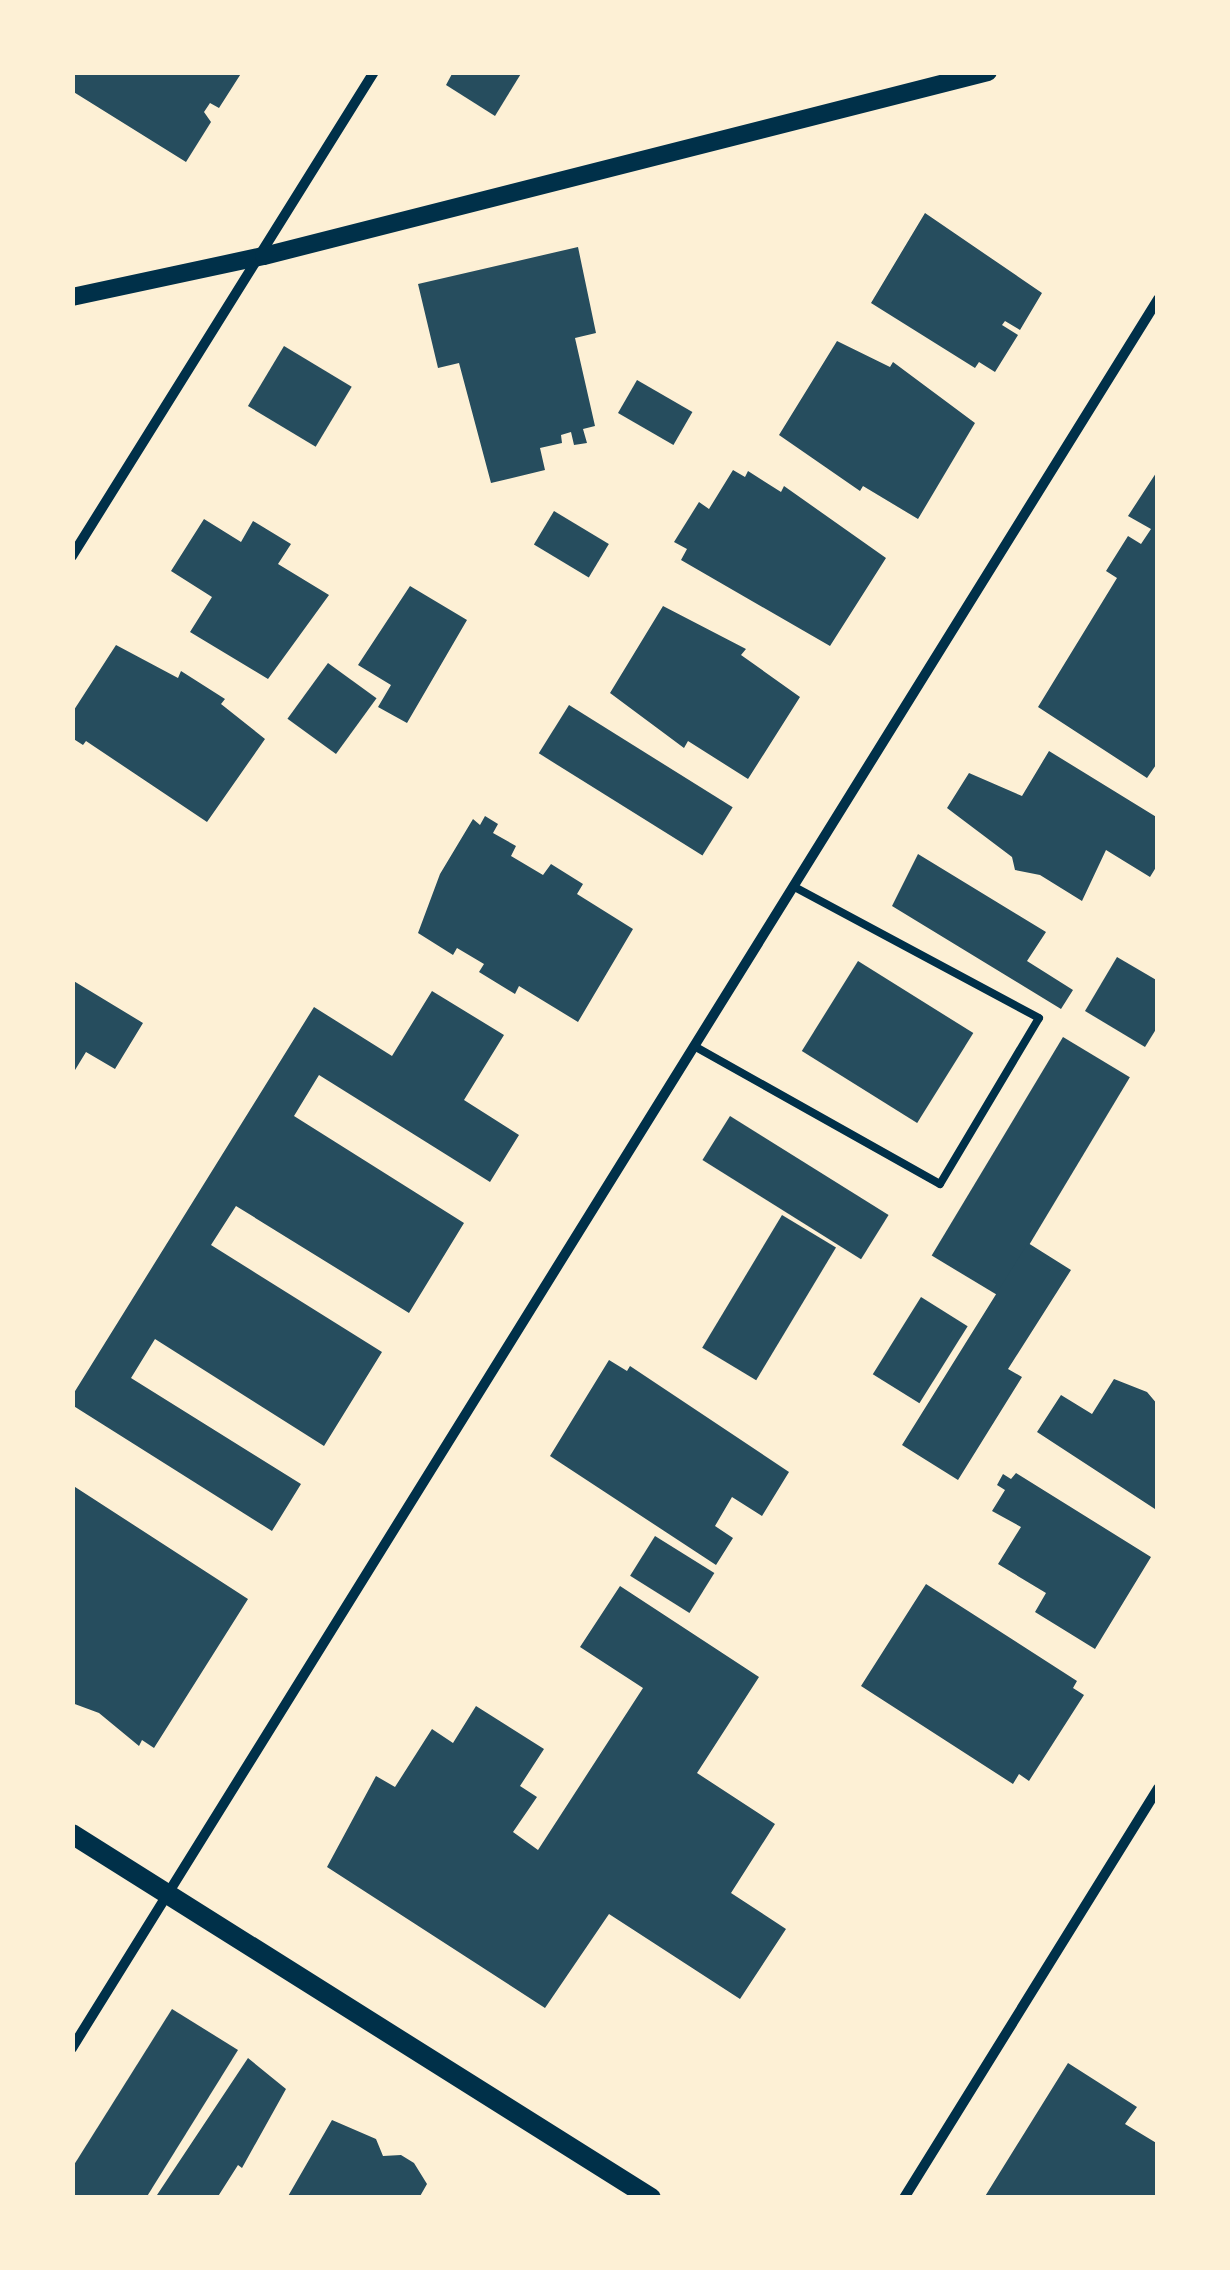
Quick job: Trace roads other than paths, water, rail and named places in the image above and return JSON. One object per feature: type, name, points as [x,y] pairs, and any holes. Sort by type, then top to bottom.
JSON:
[{"type":"main road","points":[[72,1834],[651,2198]]},
{"type":"street","points":[[72,556],[264,256],[374,72]]},
{"type":"street","points":[[72,297],[264,256],[988,72]]},
{"type":"street","points":[[72,2048],[1158,299]]},
{"type":"street","points":[[904,2198],[1158,1788]]},
{"type":"lane","points":[[694,1046],[940,1184],[1039,1018],[793,886]]}]
